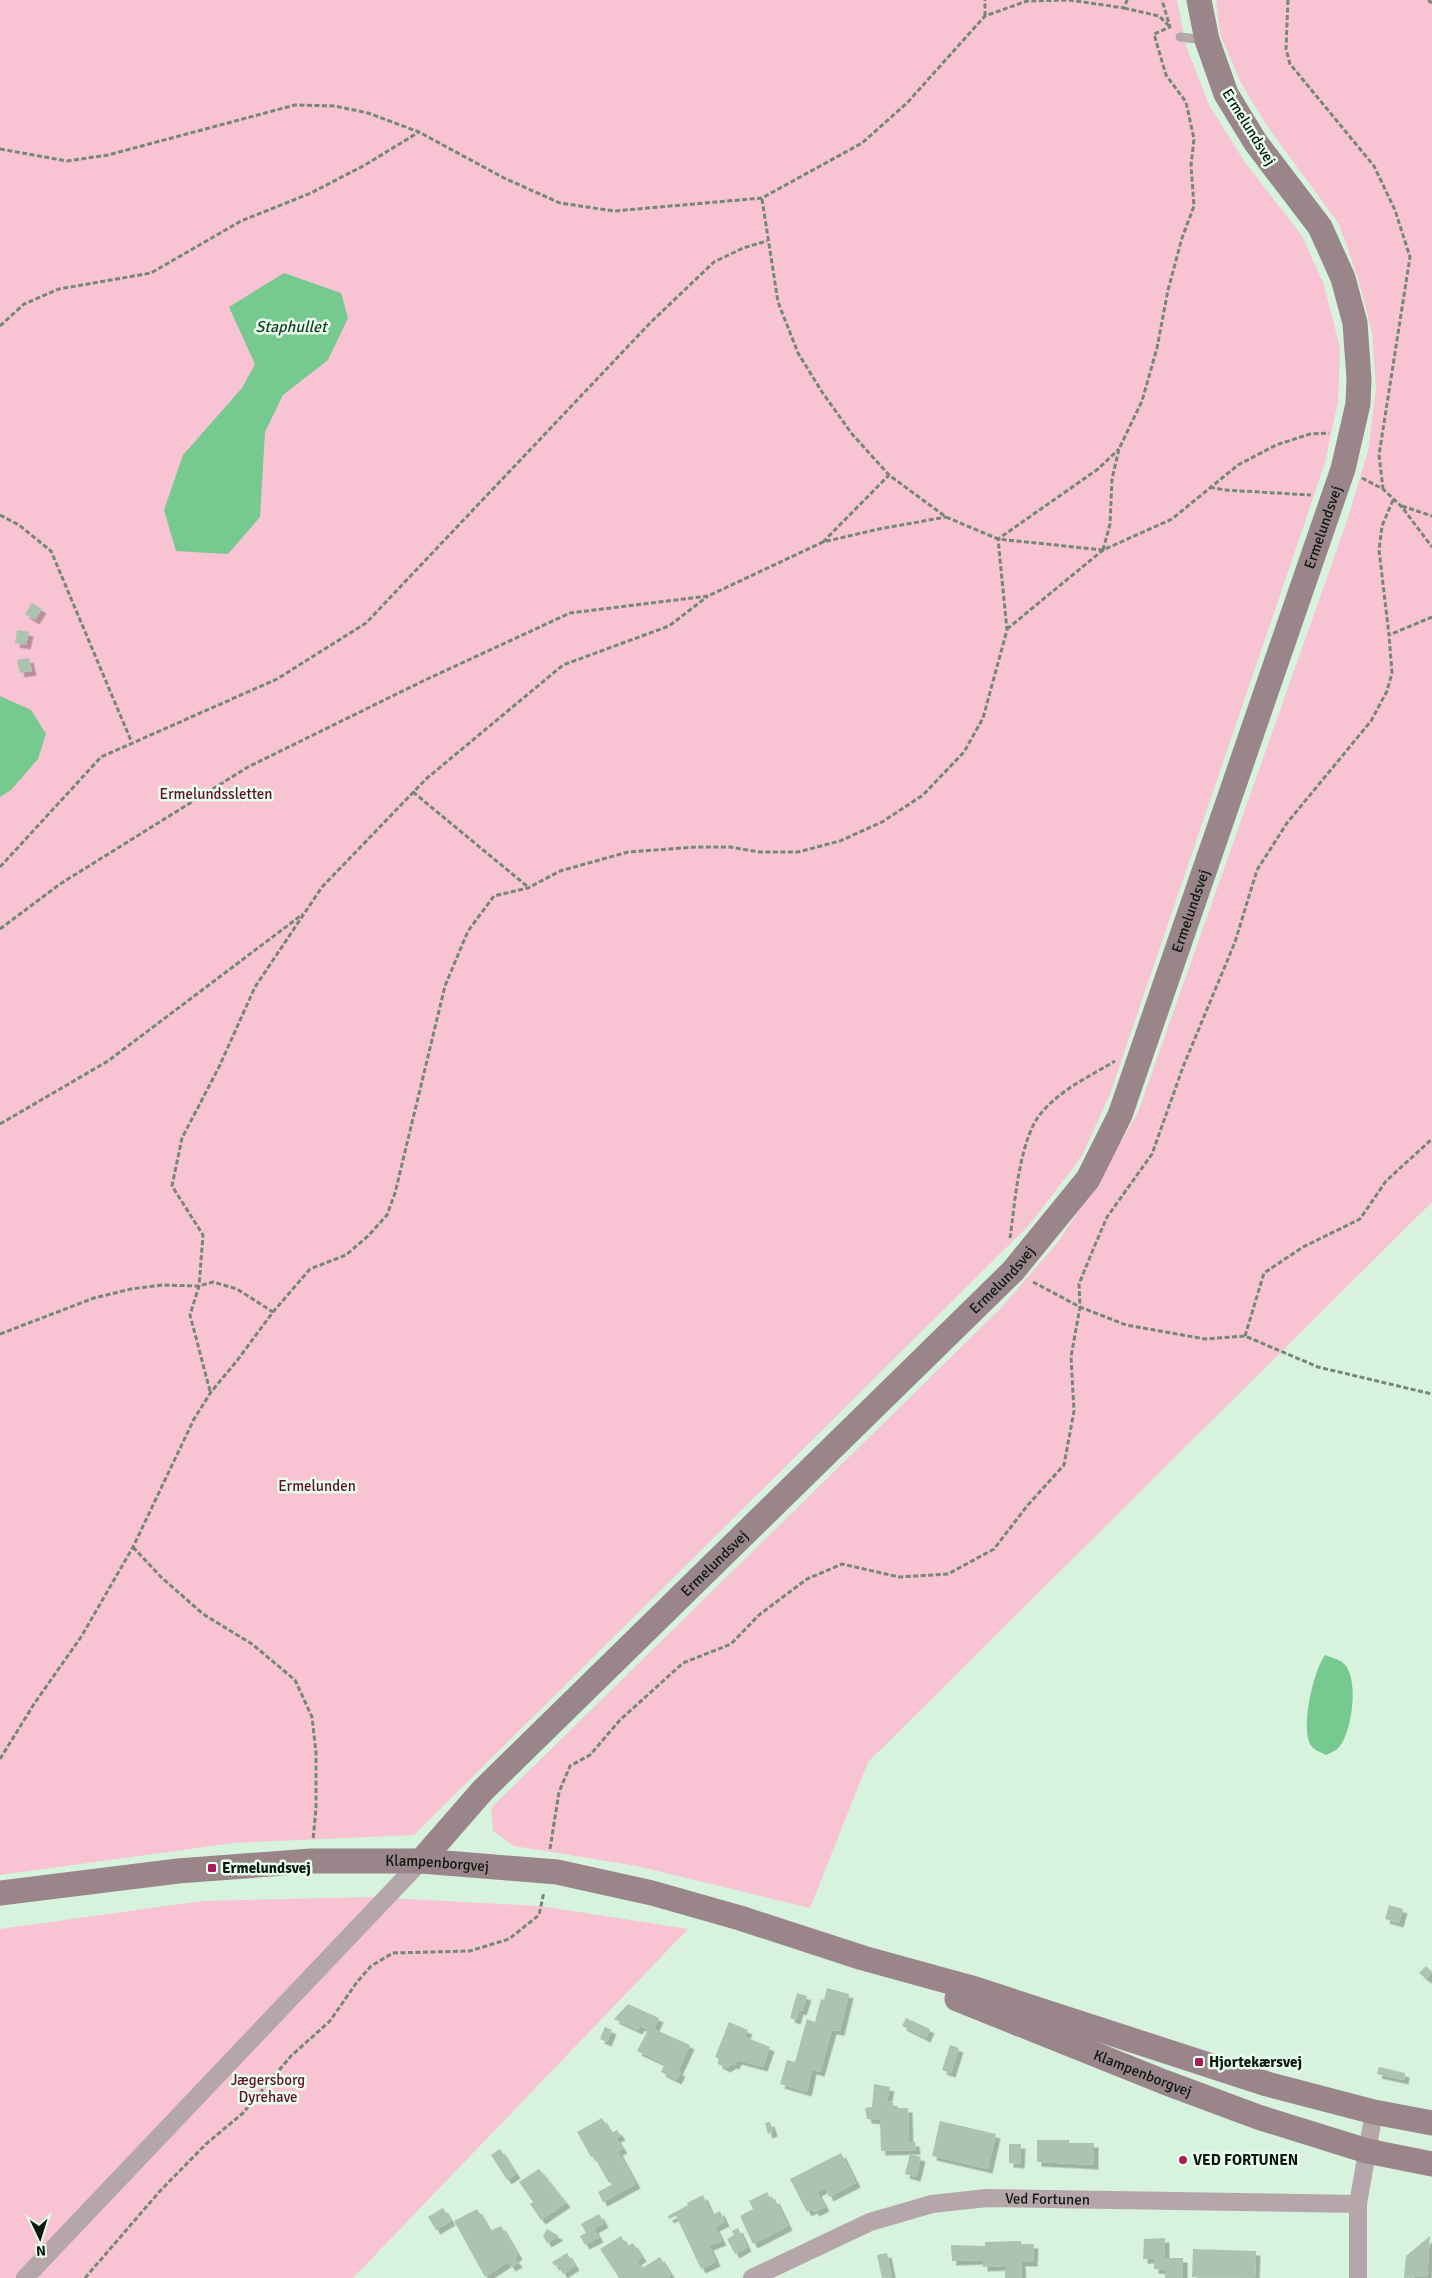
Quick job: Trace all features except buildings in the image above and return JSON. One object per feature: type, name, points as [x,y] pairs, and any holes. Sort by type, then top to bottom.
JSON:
[{"type":"street","name":"Ermelundsvej","points":[[25,2278],[421,1861],[483,1790],[1013,1271],[1088,1179],[1120,1115],[1145,1044],[1334,496],[1343,468],[1358,404],[1359,379],[1355,324],[1343,278],[1320,226],[1256,143],[1226,94],[1206,40],[1199,0]]},
{"type":"street","name":"Klampenborgvej","points":[[0,1893],[178,1871],[311,1861],[421,1861],[548,1871],[671,1898],[863,1958],[972,1988],[1267,2084],[1374,2112],[1432,2123]]},
{"type":"street","name":"Klampenborgvej","points":[[863,1958],[964,2002],[1164,2082],[1258,2117],[1367,2151],[1432,2164]]},
{"type":"street","points":[[1358,2278],[1358,2204],[1374,2112]]},
{"type":"street","name":"Ved Fortunen","points":[[752,2278],[870,2222],[932,2204],[987,2198],[1358,2204]]},
{"type":"lane","points":[[1180,37],[1206,40]]},
{"type":"path","points":[[985,0],[985,16]]},
{"type":"path","points":[[0,149],[67,161],[108,156],[295,105],[335,106],[368,113],[419,132],[504,178],[560,203],[614,211],[762,198],[862,143],[907,103],[985,16],[1028,1],[1070,0],[1124,8],[1159,16],[1180,37]]},
{"type":"path","points":[[1124,8],[1127,0]]},
{"type":"path","points":[[1162,0],[1170,27]]},
{"type":"path","points":[[1288,0],[1286,49],[1290,64],[1374,166],[1395,210],[1410,257],[1378,455],[1383,489]]},
{"type":"path","points":[[1428,0],[1432,3]]},
{"type":"path","points":[[1103,550],[1110,524],[1112,479],[1119,449],[1142,401],[1156,348],[1168,290],[1182,238],[1194,206],[1191,165],[1194,139],[1186,102],[1166,75],[1154,34],[1170,27]]},
{"type":"path","points":[[0,326],[24,304],[59,289],[151,273],[242,221],[311,193],[365,165],[419,132]]},
{"type":"path","points":[[762,198],[767,241],[778,302],[798,352],[822,392],[852,434],[889,475],[946,517],[998,539],[1103,550]]},
{"type":"path","points":[[0,867],[101,757],[277,679],[366,623],[651,322],[714,262],[743,248],[767,241]]},
{"type":"path","points":[[1007,630],[1103,550],[1172,519],[1238,465],[1276,445],[1310,434],[1352,432]]},
{"type":"path","points":[[998,539],[1098,469],[1119,449]]},
{"type":"path","points":[[1343,468],[1383,489],[1401,506],[1432,547]]},
{"type":"path","points":[[823,542],[889,475]]},
{"type":"path","points":[[1210,487],[1224,490],[1334,496]]},
{"type":"path","points":[[85,2278],[160,2191],[206,2144],[243,2113],[291,2056],[330,2021],[357,1982],[371,1966],[393,1953],[470,1951],[509,1939],[539,1915],[548,1871],[559,1792],[570,1766],[590,1755],[620,1720],[684,1663],[731,1644],[759,1615],[807,1579],[842,1564],[899,1577],[948,1574],[994,1549],[1027,1506],[1064,1464],[1074,1411],[1072,1357],[1080,1307],[1080,1284],[1092,1252],[1107,1217],[1152,1154],[1186,1058],[1235,942],[1257,870],[1287,822],[1371,721],[1387,690],[1392,673],[1390,635],[1379,550],[1382,526],[1393,500]]},
{"type":"path","points":[[1401,506],[1432,516]]},
{"type":"path","points":[[0,515],[19,525],[51,551],[132,743]]},
{"type":"path","points":[[211,1392],[190,1315],[199,1286],[203,1235],[172,1186],[182,1138],[218,1067],[255,987],[322,887],[426,779],[563,665],[669,626],[708,596],[823,542],[879,529],[946,517]]},
{"type":"path","points":[[0,1759],[34,1704],[81,1637],[133,1546],[194,1419],[211,1392],[273,1312],[310,1269],[346,1255],[368,1236],[387,1215],[395,1193],[445,986],[468,932],[494,896],[528,888],[560,871],[628,852],[696,847],[730,847],[759,852],[798,852],[840,841],[882,822],[923,795],[964,752],[984,718],[1007,630],[998,539]]},
{"type":"path","points":[[0,929],[60,884],[248,767],[423,681],[570,613],[708,596]]},
{"type":"path","points":[[1390,635],[1432,616]]},
{"type":"path","points":[[414,792],[528,888]]},
{"type":"path","points":[[0,1124],[108,1061],[305,912]]},
{"type":"path","points":[[1145,1044],[1072,1086],[1042,1111],[1025,1144],[1008,1251],[1013,1271],[1080,1307],[1126,1325],[1205,1339],[1245,1336],[1318,1366],[1432,1394]]},
{"type":"path","points":[[1245,1336],[1264,1273],[1303,1247],[1360,1219],[1386,1181],[1432,1139]]},
{"type":"path","points":[[0,1334],[94,1298],[131,1289],[162,1285],[199,1286],[212,1282],[237,1289],[273,1312]]},
{"type":"path","points":[[133,1546],[161,1577],[203,1614],[252,1644],[295,1680],[312,1717],[316,1754],[316,1808],[311,1861]]},
{"type":"green space","name":"Ermelunden","points":[[0,0],[1177,0],[1186,46],[1209,105],[1244,161],[1302,236],[1324,285],[1340,348],[1338,401],[1325,463],[1110,1094],[1082,1156],[1030,1224],[414,1835],[234,1843],[0,1875]]},
{"type":"green space","points":[[1216,0],[1432,0],[1432,1202],[868,1762],[810,1908],[637,1866],[514,1846],[493,1831],[491,1808],[1001,1308],[1058,1242],[1098,1181],[1138,1112],[1347,521],[1368,451],[1376,389],[1372,332],[1358,278],[1339,224],[1267,126],[1241,83],[1220,34]]},
{"type":"green space","name":"Jægersborg Dyrehave","points":[[368,1897],[540,1906],[688,1929],[353,2278],[0,2278],[0,1929],[202,1901]]},
{"type":"water","name":"Staphullet","points":[[284,273],[341,293],[348,318],[328,360],[283,395],[265,432],[260,517],[228,554],[176,551],[164,510],[183,455],[242,388],[255,364],[229,307]]},
{"type":"water","points":[[0,696],[31,710],[46,734],[38,759],[11,790],[0,797]]},
{"type":"water","points":[[1325,1655],[1343,1663],[1348,1670],[1353,1692],[1348,1730],[1344,1740],[1338,1748],[1326,1755],[1311,1746],[1307,1725],[1310,1699],[1316,1674]]},
{"type":"place","name":"Ermelundsvej","points":[[212,1868]]},
{"type":"place","name":"Hjortekærsvej","points":[[1199,2062]]},
{"type":"place","name":"VED FORTUNEN","points":[[1183,2160]]},
{"type":"park label","name":"Ermelundssletten","points":[[216,794]]}]
